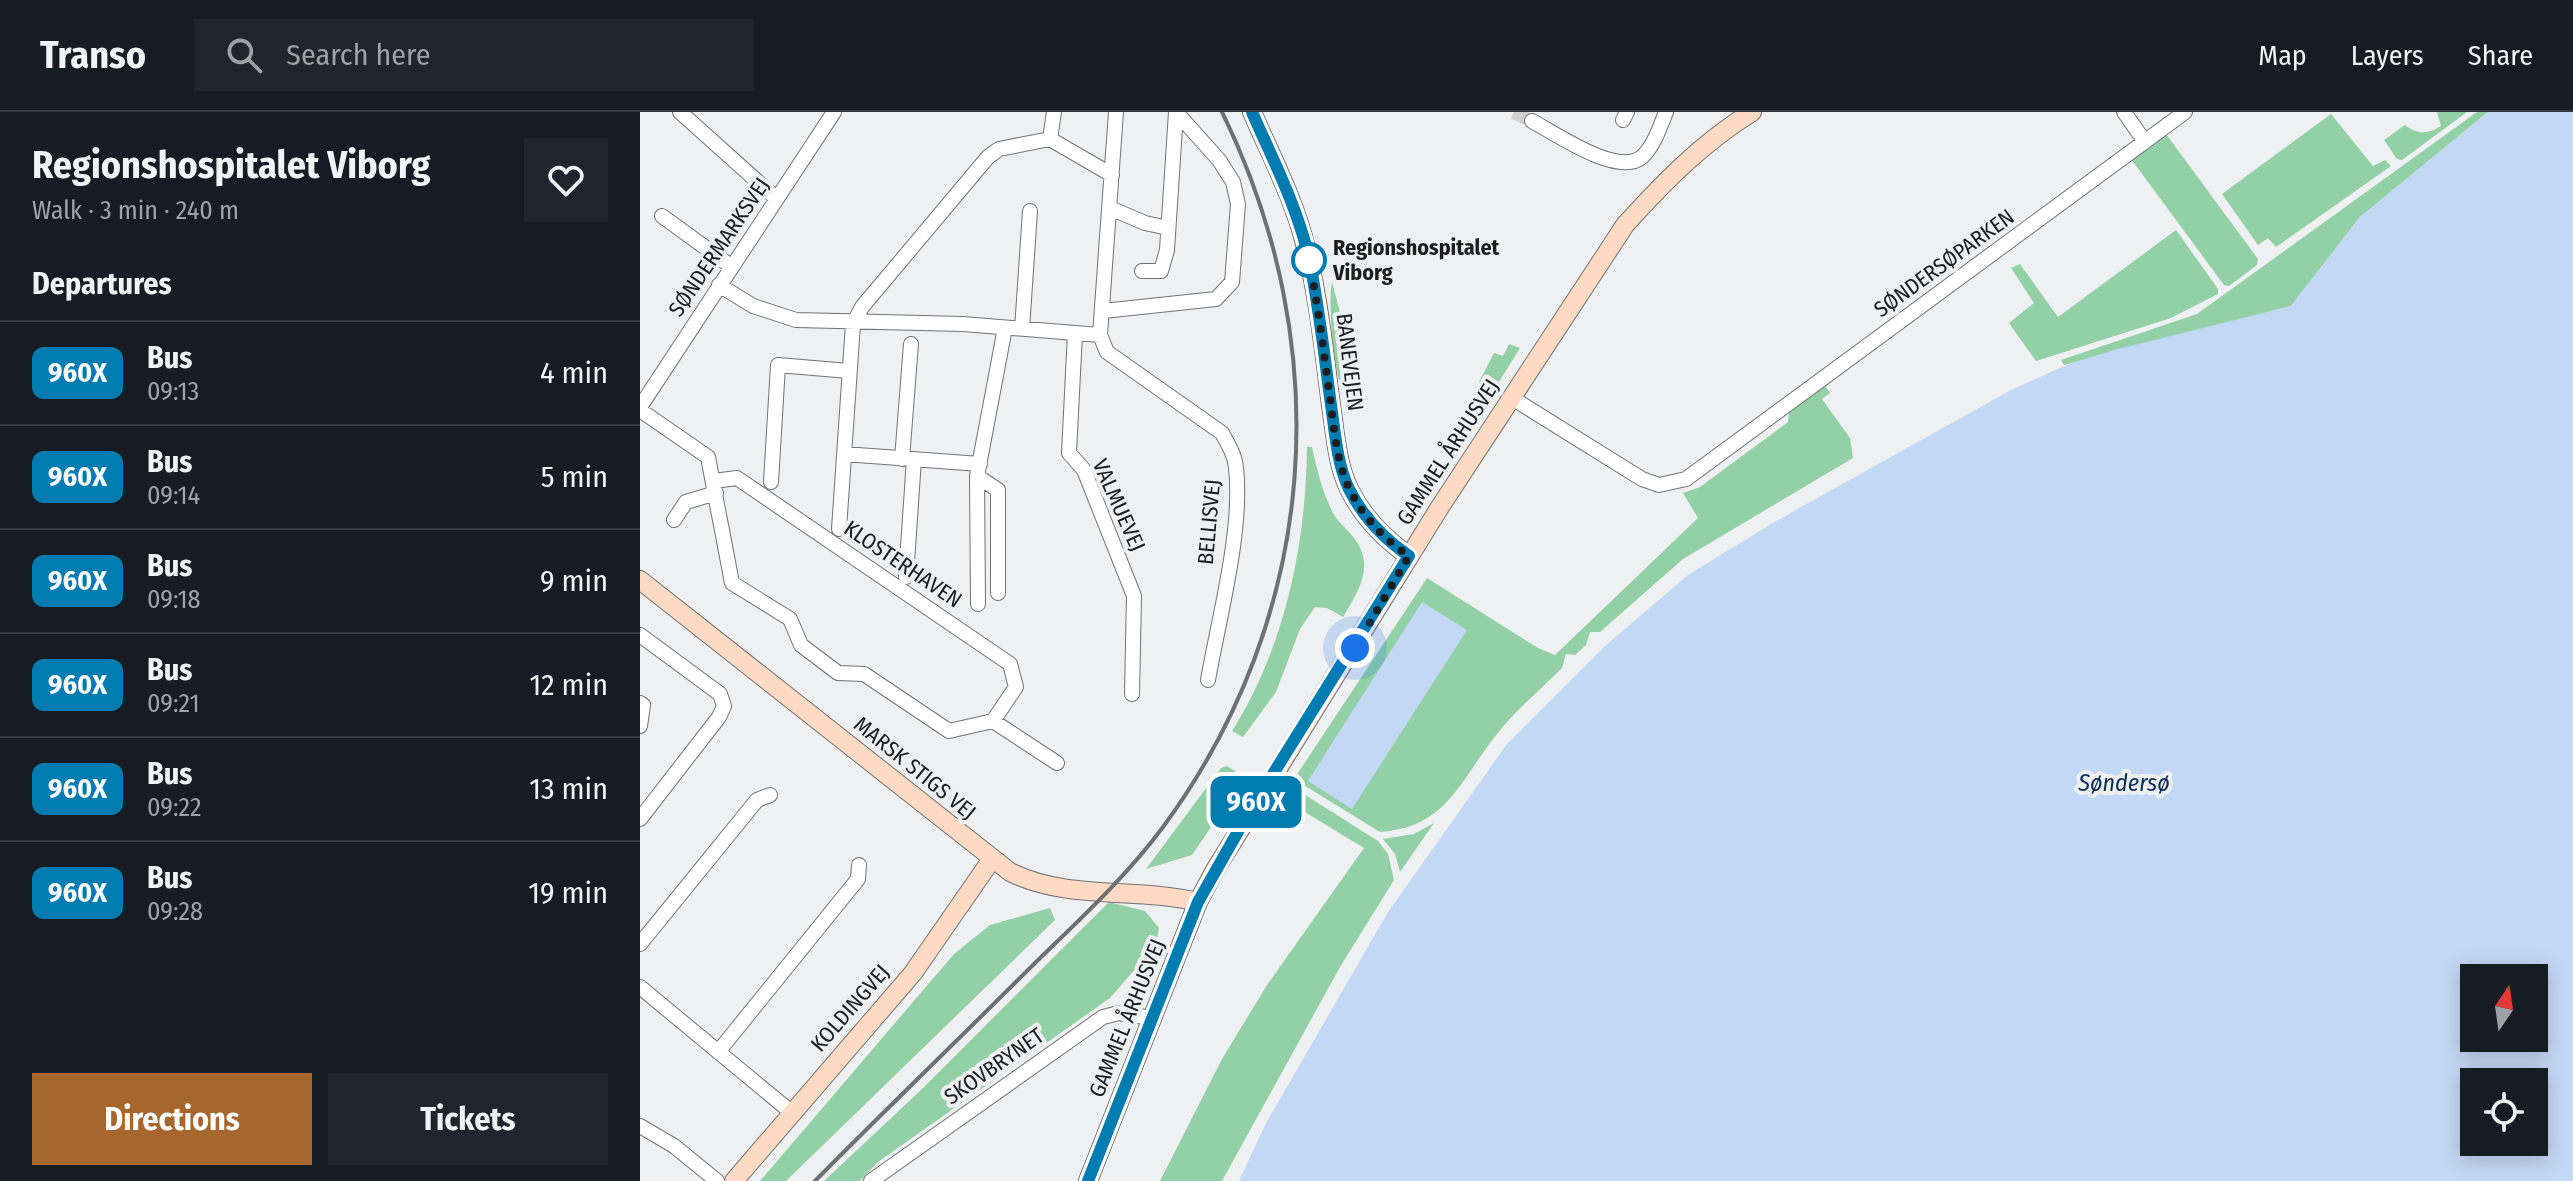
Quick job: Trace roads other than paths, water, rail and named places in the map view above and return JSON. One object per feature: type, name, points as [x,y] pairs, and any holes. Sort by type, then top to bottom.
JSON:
[{"type":"street","points":[[680,112],[777,199]]},
{"type":"street","name":"SØNDERMARKSVEJ","points":[[640,409],[834,112]]},
{"type":"street","points":[[1050,139],[1054,112]]},
{"type":"street","points":[[719,285],[781,317],[853,324],[1005,328],[1100,335],[1116,112]]},
{"type":"street","points":[[1103,311],[1216,299],[1232,282],[1238,204],[1233,182],[1219,160],[1176,112],[1168,228],[1161,271],[1142,271]]},
{"type":"street","name":"BANEVEJEN","points":[[1252,112],[1292,205],[1306,249],[1320,311],[1334,428],[1348,486],[1363,513],[1388,541],[1409,556]]},
{"type":"street","points":[[1532,121],[1610,162],[1630,164],[1643,156],[1666,112]]},
{"type":"street","name":"GAMMEL ÅRHUSVEJ","points":[[1088,1181],[1198,902],[1248,814],[1409,556],[1625,225],[1661,185],[1726,128],[1752,112]]},
{"type":"street","points":[[2124,112],[2145,142]]},
{"type":"street","name":"SØNDERSØPARKEN","points":[[1512,398],[1642,479],[1659,485],[1686,479],[2185,112]]},
{"type":"street","points":[[839,529],[853,324],[862,307],[988,157],[999,149],[1050,139],[1112,175]]},
{"type":"street","points":[[1110,208],[1145,223],[1168,228]]},
{"type":"street","points":[[1022,329],[1030,211]]},
{"type":"street","points":[[662,216],[732,267]]},
{"type":"street","points":[[978,604],[979,470],[1005,328]]},
{"type":"street","name":"VALMUEVEJ","points":[[1075,333],[1069,453],[1084,470],[1134,596],[1132,694]]},
{"type":"street","name":"BELLISVEJ","points":[[1100,335],[1107,352],[1222,433],[1231,448],[1236,468],[1233,538],[1208,680]]},
{"type":"street","points":[[906,577],[911,344]]},
{"type":"street","points":[[771,482],[778,365],[849,371]]},
{"type":"street","points":[[640,409],[708,457],[732,583],[790,619],[801,645],[838,673],[864,674],[949,731],[993,721],[1057,763]]},
{"type":"street","points":[[844,454],[908,459],[979,470],[998,490],[998,593]]},
{"type":"street","name":"KLOSTERHAVEN","points":[[715,487],[737,478],[1010,664],[1016,687],[993,721]]},
{"type":"street","points":[[674,520],[686,502],[715,487]]},
{"type":"street","name":"MARSK STIGS VEJ","points":[[640,580],[992,859],[1034,884],[1063,889],[1170,895],[1198,902]]},
{"type":"street","points":[[640,635],[720,694],[724,706],[719,717],[640,819]]},
{"type":"street","points":[[640,703],[643,705],[640,726]]},
{"type":"street","points":[[640,944],[757,800],[770,795]]},
{"type":"street","name":"KOLDINGVEJ","points":[[734,1181],[937,943],[992,859]]},
{"type":"street","points":[[718,1052],[858,879],[859,865]]},
{"type":"street","points":[[640,987],[791,1112]]},
{"type":"street","name":"SKOVBRYNET","points":[[871,1181],[1103,1017],[1119,1013],[1151,1018]]},
{"type":"street","points":[[640,1126],[674,1146],[717,1181]]},
{"type":"water","name":"Søndersø","points":[[2488,112],[2573,112],[2573,1181],[1239,1181],[1265,1125],[1388,912],[1507,744],[1605,646],[1688,575],[1776,521],[2011,390],[2069,364],[2291,306],[2360,217]]},
{"type":"water","points":[[1422,602],[1467,630],[1352,809],[1308,781]]},
{"type":"tunnel","points":[[1514,112],[1532,121]]},
{"type":"railway","points":[[815,1181],[1134,863],[1163,827],[1215,745],[1255,658],[1281,569],[1294,478],[1295,385],[1283,293],[1259,201],[1222,112]]},
{"type":"place","name":"Regionshospitalet Viborg","points":[[1309,260]]}]
